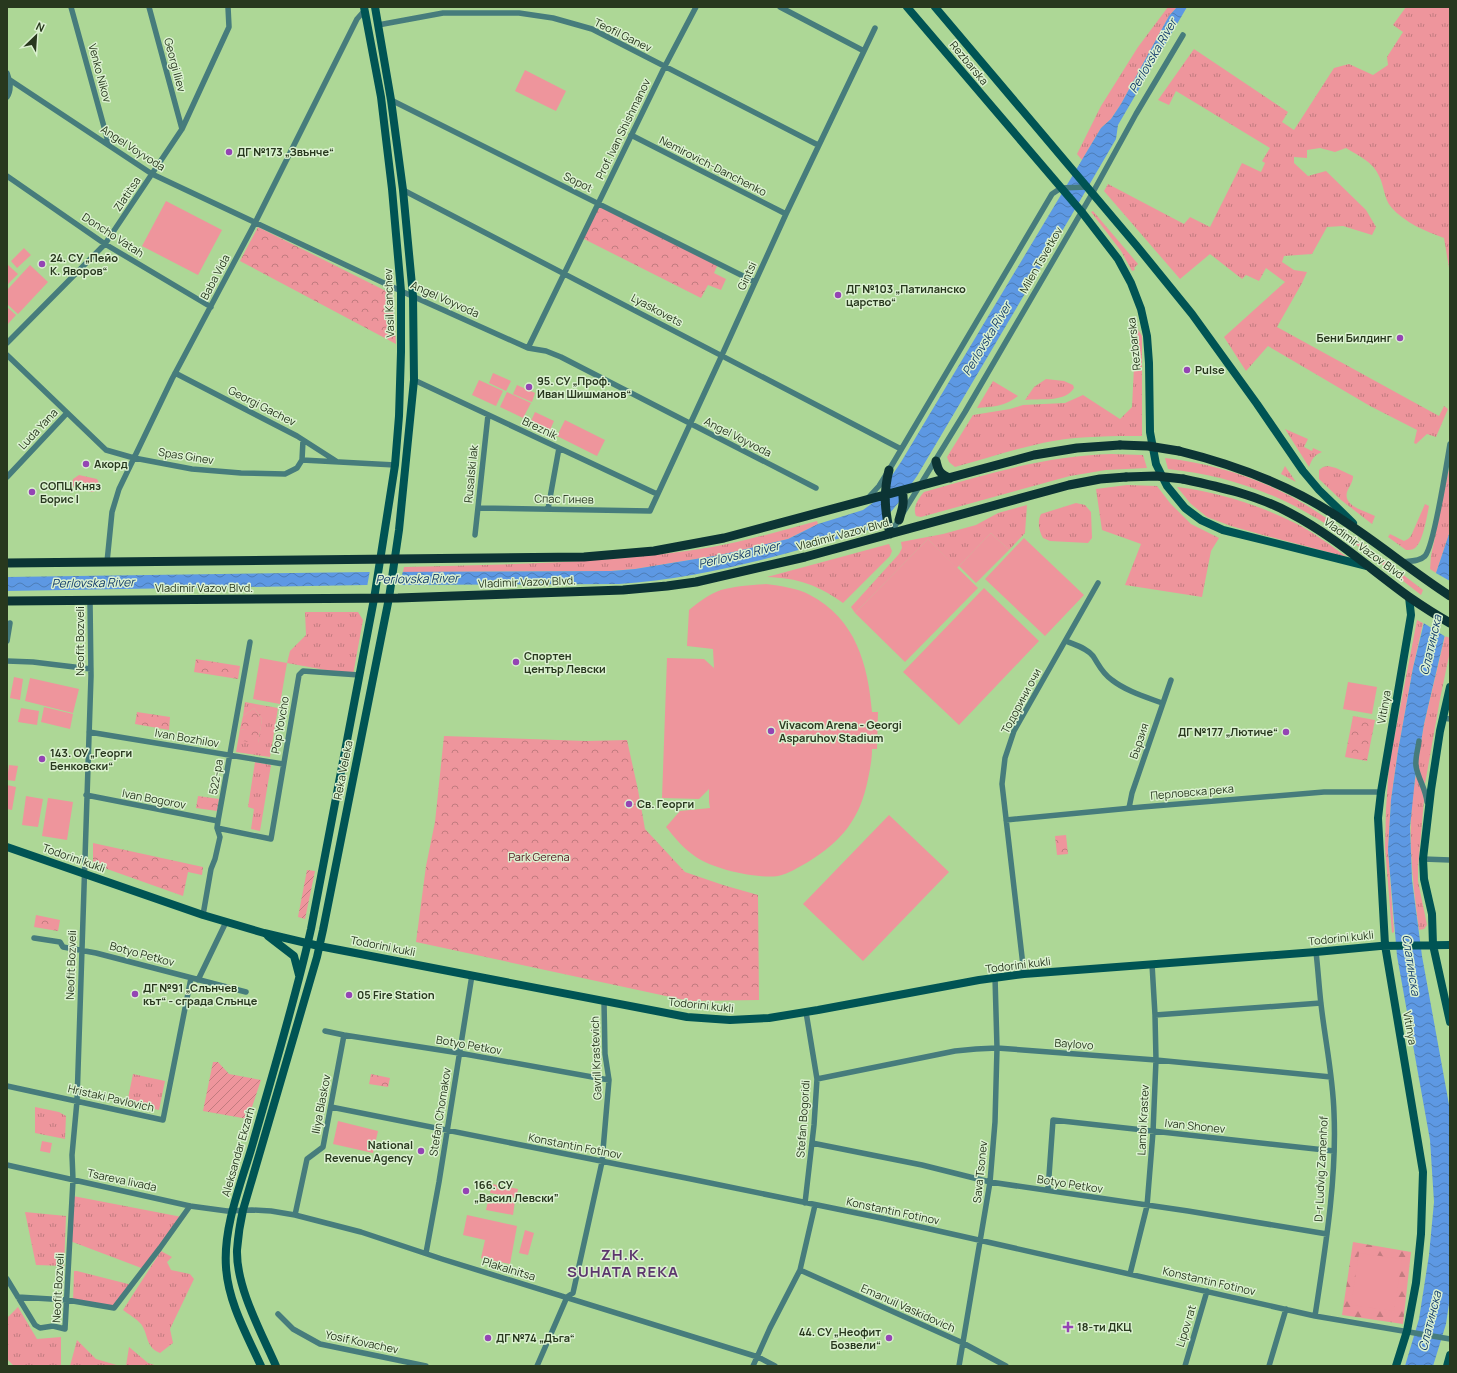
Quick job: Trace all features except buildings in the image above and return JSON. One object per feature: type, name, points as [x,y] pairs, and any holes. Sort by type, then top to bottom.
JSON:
[{"type":"main road","name":"Vladimir Vazov Blvd.","points":[[7,563],[394,563],[584,557],[654,551],[724,538],[864,502],[1034,455],[1077,448],[1120,445],[1148,446],[1179,451],[1237,468],[1282,486],[1323,507],[1450,596]]},
{"type":"main road","points":[[936,461],[937,469],[940,473],[950,478]]},
{"type":"main road","points":[[888,470],[884,496],[890,534]]},
{"type":"main road","name":"Vladimir Vazov Blvd.","points":[[7,601],[90,601],[623,590],[667,586],[696,582],[806,557],[1069,485],[1100,479],[1156,476],[1183,479],[1219,486],[1253,496],[1290,512],[1334,539],[1409,597],[1450,623]]},
{"type":"main road","points":[[899,520],[904,504],[902,491]]},
{"type":"street","name":"Venko Nikov","points":[[71,7],[109,145]]},
{"type":"street","name":"Georgi Iliev","points":[[148,7],[182,129]]},
{"type":"street","name":"Zlatitsa","points":[[7,343],[106,244],[182,129],[229,27],[228,7]]},
{"type":"street","name":"Vasil Kanchev","points":[[374,7],[391,100],[403,190],[413,296],[414,380],[400,522],[389,594]]},
{"type":"street","name":"Prof. Ivan Shishmanov","points":[[528,348],[631,135],[696,7]]},
{"type":"street","points":[[780,7],[864,50]]},
{"type":"street","name":"Rezbarska","points":[[907,7],[1081,211],[1118,259],[1131,283],[1141,309],[1147,336],[1150,432],[1156,464],[1167,486],[1185,508],[1201,520],[1224,530],[1370,567]]},
{"type":"street","name":"Rezbarska","points":[[935,7],[1192,314],[1253,398],[1302,471],[1323,495],[1370,539]]},
{"type":"street","name":"Vasil Kanchev","points":[[365,9],[381,97],[392,189],[401,291],[401,366],[395,465],[375,594]]},
{"type":"street","name":"Baba Vida","points":[[107,562],[112,512],[119,489],[176,373],[255,223],[354,26],[365,9]]},
{"type":"street","name":"Teofil Ganev","points":[[378,24],[443,13],[519,13],[553,18],[592,30],[818,145]]},
{"type":"street","name":"Gintsi","points":[[650,511],[818,145],[875,28]]},
{"type":"street","name":"Milen Tsvetkov","points":[[890,534],[936,461],[1081,211],[1089,191],[1183,35]]},
{"type":"street","points":[[7,73],[10,80],[10,92],[7,97]]},
{"type":"street","name":"Angel Voyvoda","points":[[10,80],[152,174],[401,291],[528,348],[546,351],[561,357],[816,488]]},
{"type":"street","name":"Sopot","points":[[391,100],[755,282]]},
{"type":"street","name":"Nemirovich-Danchenko","points":[[631,135],[786,214]]},
{"type":"street","name":"Doncho Vatah","points":[[7,176],[106,244],[210,307]]},
{"type":"street","points":[[864,502],[879,486],[1052,194],[1061,188],[1089,191]]},
{"type":"street","name":"Lyaskovets","points":[[403,190],[901,449]]},
{"type":"street","name":"Spas Ginev","points":[[7,356],[106,450],[134,458],[192,469],[241,473],[285,474],[297,468],[302,460]]},
{"type":"street","name":"Georgi Gachev","points":[[176,373],[303,440],[336,462]]},
{"type":"street","name":"Breznik","points":[[414,380],[657,494]]},
{"type":"street","name":"Luda Yana","points":[[7,477],[67,413]]},
{"type":"street","name":"Rusalski lak","points":[[475,535],[488,415]]},
{"type":"street","points":[[303,440],[302,460],[395,465]]},
{"type":"street","points":[[1401,562],[1417,560],[1425,556],[1429,548],[1450,444]]},
{"type":"street","points":[[548,509],[559,448]]},
{"type":"street","name":"Спас Гинев","points":[[478,508],[650,511]]},
{"type":"street","name":"Тодорини очи","points":[[1024,974],[1002,784],[1005,758],[1014,731],[1098,583]]},
{"type":"street","name":"Reka Veleka","points":[[308,943],[375,594]]},
{"type":"street","name":"Reka Veleka","points":[[319,946],[389,594]]},
{"type":"street","name":"Vitinya","points":[[1396,1366],[1410,1331],[1421,1234],[1423,1172],[1389,945],[1378,818],[1381,792],[1411,615],[1409,597]]},
{"type":"street","name":"Neofit Bozveli","points":[[18,1297],[35,1326],[40,1328],[53,1326],[66,1329],[73,1180],[72,1155],[77,1101],[83,874],[91,670],[90,601]]},
{"type":"street","points":[[7,640],[10,623]]},
{"type":"street","points":[[1066,641],[1092,655],[1102,673],[1113,681],[1134,692],[1162,703]]},
{"type":"street","name":"522-ра","points":[[203,915],[211,869],[220,837],[218,821],[250,642]]},
{"type":"street","points":[[7,661],[33,662],[91,670]]},
{"type":"street","name":"Pop Yovcho","points":[[218,828],[271,839],[300,672],[359,675]]},
{"type":"street","name":"Бързия","points":[[1130,808],[1132,793],[1171,680]]},
{"type":"street","points":[[1450,687],[1446,719],[1428,810],[1423,859],[1424,880],[1432,914],[1433,945],[1450,1020]]},
{"type":"street","name":"Ivan Bozhilov","points":[[89,732],[283,764]]},
{"type":"street","points":[[1419,741],[1416,765],[1427,796],[1428,810]]},
{"type":"street","name":"Перловска река","points":[[1006,820],[1324,792],[1381,792]]},
{"type":"street","name":"Ivan Bogorov","points":[[86,795],[218,821]]},
{"type":"street","name":"Todorini kukli","points":[[7,847],[203,915],[264,933],[319,946],[687,1017],[730,1020],[762,1019],[1024,974],[1389,945],[1450,945]]},
{"type":"street","points":[[1423,859],[1450,860]]},
{"type":"street","points":[[198,980],[226,922]]},
{"type":"street","points":[[264,933],[294,956],[298,967],[300,980]]},
{"type":"street","name":"Botyo Petkov","points":[[34,938],[60,942],[63,947],[81,950],[246,992]]},
{"type":"street","name":"Aleksandar Ekzarh","points":[[261,1366],[234,1306],[228,1283],[226,1250],[232,1211],[300,980],[308,943]]},
{"type":"street","name":"Aleksandar Ekzarh","points":[[276,1366],[242,1285],[237,1250],[243,1210],[319,946]]},
{"type":"street","name":"D-r Ludvig Zamenhof","points":[[1315,1316],[1327,1234],[1334,1151],[1334,1113],[1331,1077],[1316,952]]},
{"type":"street","name":"Lambi Krastev","points":[[1130,1274],[1148,1206],[1156,1060],[1152,964]]},
{"type":"street","name":"Stefan Chomakov","points":[[426,1253],[472,975]]},
{"type":"street","name":"Hristaki Pavlovich","points":[[7,1086],[163,1120],[191,978]]},
{"type":"street","name":"Sava Tsonev","points":[[959,1366],[990,1182],[995,1122],[997,1048],[995,978]]},
{"type":"street","name":"Gavril Krastevich","points":[[537,1366],[567,1297],[573,1292],[602,1162],[609,1080],[605,1054],[604,1000]]},
{"type":"street","points":[[1155,1015],[1321,1003]]},
{"type":"street","name":"Stefan Bogoridi","points":[[805,1203],[817,1079],[806,1012]]},
{"type":"street","name":"Botyo Petkov","points":[[325,1031],[609,1080]]},
{"type":"street","name":"Iliya Blaskov","points":[[295,1215],[307,1159],[323,1147],[344,1035]]},
{"type":"street","name":"Baylovo","points":[[817,1079],[949,1052],[976,1048],[997,1048],[1156,1060],[1331,1077]]},
{"type":"street","name":"Konstantin Fotinov","points":[[331,1107],[881,1218],[1315,1316],[1447,1338]]},
{"type":"street","name":"Ivan Shonev","points":[[1048,1190],[1054,1120],[1334,1151]]},
{"type":"street","name":"Botyo Petkov","points":[[812,1143],[922,1165],[990,1182],[1327,1234]]},
{"type":"street","name":"Tsareva livada","points":[[7,1165],[190,1206],[232,1211]]},
{"type":"street","points":[[754,1366],[770,1328],[800,1270],[815,1205]]},
{"type":"street","points":[[7,1279],[18,1297],[68,1300],[114,1308],[190,1206]]},
{"type":"street","name":"Plakalnitsa","points":[[232,1211],[271,1211],[295,1215],[361,1232],[758,1357],[775,1366]]},
{"type":"street","name":"Emanuil Vaskidovich","points":[[800,1270],[963,1343],[1006,1366]]},
{"type":"street","name":"Lipov rat","points":[[1184,1366],[1207,1291]]},
{"type":"street","points":[[1269,1366],[1286,1309]]},
{"type":"street","name":"Yosif Kovachev","points":[[278,1314],[292,1329],[320,1344],[426,1366]]},
{"type":"street","points":[[1446,1366],[1450,1355]]},
{"type":"green space","points":[[1168,7],[1177,7],[1169,16],[1121,104],[1111,119],[1101,128],[1082,160],[1077,154],[1101,106],[1138,47]]},
{"type":"green space","points":[[1406,7],[1450,7],[1450,274],[1444,238],[1416,226],[1403,218],[1391,207],[1385,196],[1379,176],[1369,163],[1346,148],[1335,152],[1320,148],[1307,150],[1307,158],[1294,157],[1294,163],[1308,176],[1326,171],[1366,210],[1376,227],[1372,235],[1343,226],[1327,227],[1312,254],[1284,256],[1282,262],[1294,270],[1307,272],[1277,327],[1439,416],[1444,406],[1448,409],[1436,437],[1427,434],[1416,444],[1414,443],[1417,430],[1370,406],[1268,346],[1246,371],[1224,337],[1285,282],[1266,268],[1259,281],[1246,275],[1242,279],[1210,254],[1180,279],[1104,191],[1108,184],[1184,224],[1190,217],[1210,227],[1242,163],[1261,172],[1265,163],[1262,161],[1270,148],[1176,91],[1169,105],[1158,100],[1194,49],[1288,112],[1282,122],[1294,130],[1334,68],[1349,64],[1373,75],[1388,65],[1387,57],[1403,32],[1393,25]]},
{"type":"green space","points":[[525,70],[566,91],[556,111],[515,91]]},
{"type":"green space","points":[[166,201],[222,230],[198,275],[142,246]]},
{"type":"green space","points":[[598,204],[718,264],[714,273],[726,279],[721,290],[708,285],[701,298],[582,238]]},
{"type":"green space","points":[[1093,211],[1138,264],[1134,268],[1135,270],[1132,271],[1121,251],[1091,212]]},
{"type":"green space","points":[[258,227],[392,294],[396,344],[240,261]]},
{"type":"green space","points":[[24,248],[31,255],[17,268],[11,261]]},
{"type":"green space","points":[[7,264],[18,274],[7,285]]},
{"type":"green space","points":[[30,265],[48,282],[18,314],[7,304],[7,290]]},
{"type":"green space","points":[[7,307],[16,315],[7,325]]},
{"type":"green space","points":[[1136,326],[1142,336],[1142,436],[1064,439],[1028,446],[955,467],[949,462],[947,457],[973,415],[1010,409],[1023,405],[1065,403],[1083,395],[1120,419],[1132,407]]},
{"type":"green space","points":[[493,373],[511,381],[506,391],[489,383]]},
{"type":"green space","points":[[1046,379],[1064,381],[1073,385],[1074,388],[1070,393],[1058,398],[1025,400],[1034,387]]},
{"type":"green space","points":[[479,380],[503,391],[496,406],[472,395]]},
{"type":"green space","points":[[993,381],[1018,396],[1004,404],[977,408]]},
{"type":"green space","points":[[517,385],[535,393],[532,402],[513,394]]},
{"type":"green space","points":[[507,392],[531,403],[523,418],[500,407]]},
{"type":"green space","points":[[535,412],[554,421],[550,430],[531,421]]},
{"type":"green space","points":[[565,420],[605,440],[597,456],[557,436]]},
{"type":"green space","points":[[1285,429],[1308,439],[1304,447],[1312,451],[1313,448],[1322,452],[1317,454],[1309,467]]},
{"type":"green space","points":[[1087,455],[1143,455],[1147,468],[1106,470],[1070,476],[921,517],[916,516],[915,513],[915,506],[924,492],[1040,462]]},
{"type":"green space","points":[[1165,458],[1214,467],[1262,483],[1292,497],[1343,529],[1375,553],[1423,590],[1421,595],[1349,539],[1302,510],[1254,488],[1203,474],[1168,469]]},
{"type":"green space","points":[[1450,464],[1450,531],[1436,573],[1430,569],[1431,556]]},
{"type":"green space","points":[[1285,466],[1296,482],[1281,474]]},
{"type":"green space","points":[[1328,466],[1353,476],[1352,483],[1347,492],[1348,501],[1356,507],[1375,516],[1372,524],[1341,500],[1319,479],[1319,470]]},
{"type":"green space","points":[[79,475],[97,479],[99,483],[97,490],[93,492],[75,489],[72,484],[73,479]]},
{"type":"green space","points":[[1127,485],[1157,486],[1170,503],[1191,524],[1219,538],[1211,551],[1202,597],[1125,585],[1141,544],[1102,530],[1096,489]]},
{"type":"green space","points":[[1177,487],[1208,492],[1267,510],[1302,527],[1347,557],[1231,526],[1207,517],[1191,504]]},
{"type":"green space","points":[[1076,503],[1085,505],[1091,512],[1092,538],[1088,543],[1050,541],[1043,538],[1039,526],[1041,514]]},
{"type":"green space","points":[[1425,504],[1429,506],[1418,545],[1412,550],[1406,550],[1388,537],[1390,534],[1404,541],[1408,539],[1411,536]]},
{"type":"green space","points":[[1027,505],[1025,533],[1009,550],[991,533],[957,568],[928,539],[855,613],[851,607],[899,554],[902,548],[901,542],[943,534],[976,525],[998,513]]},
{"type":"green space","points":[[817,521],[818,524],[788,539],[720,555],[635,569],[611,571],[403,572],[404,567],[520,564],[597,560],[674,553],[738,542]]},
{"type":"green space","points":[[991,533],[1009,550],[976,583],[959,566]]},
{"type":"green space","points":[[1024,538],[1084,595],[1045,636],[985,579]]},
{"type":"green space","points":[[928,539],[978,588],[905,662],[855,613]]},
{"type":"green space","points":[[889,544],[892,551],[890,556],[843,603],[816,587],[798,581],[767,577]]},
{"type":"green space","name":"Vivacom Arena - Georgi Asparuhov Stadium","points":[[766,584],[789,588],[810,595],[826,605],[839,617],[849,630],[857,645],[867,677],[872,712],[878,712],[877,749],[872,749],[872,757],[865,793],[848,828],[831,846],[808,862],[786,874],[769,877],[736,872],[704,861],[696,857],[688,850],[666,827],[680,811],[710,808],[709,789],[699,799],[662,798],[667,658],[704,659],[714,668],[713,649],[687,646],[689,610],[708,596],[721,590]]},
{"type":"green space","points":[[984,588],[1039,641],[959,725],[903,672]]},
{"type":"green space","points":[[305,612],[358,612],[363,620],[353,675],[287,663],[290,651],[306,635]]},
{"type":"green space","points":[[1417,620],[1423,623],[1413,668],[1391,800],[1388,850],[1394,932],[1392,933],[1385,847],[1389,765]]},
{"type":"green space","points":[[1445,636],[1450,638],[1450,651],[1425,784],[1419,773],[1417,765],[1424,724]]},
{"type":"green space","points":[[260,658],[287,663],[280,704],[253,699]]},
{"type":"green space","points":[[196,659],[240,666],[238,679],[194,672]]},
{"type":"green space","points":[[14,677],[23,679],[20,700],[10,698]]},
{"type":"green space","points":[[30,678],[79,689],[73,713],[25,701]]},
{"type":"green space","points":[[1348,682],[1377,687],[1372,714],[1343,709]]},
{"type":"green space","points":[[245,702],[278,708],[270,757],[236,752],[240,729],[245,730],[258,743],[262,719],[254,708],[243,716]]},
{"type":"green space","points":[[44,707],[73,714],[70,729],[41,722]]},
{"type":"green space","points":[[21,708],[39,711],[37,725],[18,722]]},
{"type":"green space","points":[[254,708],[262,719],[258,744],[243,741],[245,730],[240,729],[243,716]]},
{"type":"green space","points":[[137,712],[170,717],[169,730],[135,724]]},
{"type":"green space","points":[[1353,716],[1375,720],[1367,761],[1345,757]]},
{"type":"green space","name":"Park Gerena","points":[[444,736],[586,741],[627,740],[645,829],[685,872],[758,895],[759,1000],[689,1001],[416,942],[426,866],[435,822]]},
{"type":"green space","points":[[255,762],[271,765],[260,831],[251,829],[254,809],[248,807]]},
{"type":"green space","points":[[9,765],[18,766],[15,781],[7,780]]},
{"type":"green space","points":[[1416,775],[1424,800],[1418,881],[1427,925],[1424,929],[1419,930],[1411,852],[1411,813]]},
{"type":"green space","points":[[7,785],[16,787],[12,810],[7,809]]},
{"type":"green space","points":[[26,796],[43,799],[38,827],[22,825]]},
{"type":"green space","points":[[198,796],[219,799],[217,811],[196,808]]},
{"type":"green space","points":[[48,798],[73,802],[67,840],[42,836]]},
{"type":"green space","points":[[889,815],[949,872],[863,961],[803,904]]},
{"type":"green space","points":[[1066,835],[1068,854],[1057,855],[1055,836]]},
{"type":"green space","points":[[93,843],[203,867],[202,875],[188,872],[183,896],[93,864]]},
{"type":"green space","points":[[307,870],[315,871],[305,919],[298,917]]},
{"type":"green space","points":[[36,915],[60,920],[58,931],[34,927]]},
{"type":"green space","points":[[213,1062],[218,1062],[229,1074],[261,1080],[248,1119],[203,1111]]},
{"type":"green space","points":[[133,1074],[165,1081],[159,1110],[127,1103]]},
{"type":"green space","points":[[371,1074],[390,1078],[388,1087],[369,1084]]},
{"type":"green space","points":[[35,1107],[59,1112],[66,1116],[65,1139],[35,1133]]},
{"type":"green space","points":[[338,1121],[378,1131],[373,1153],[333,1144]]},
{"type":"green space","points":[[42,1141],[52,1143],[50,1153],[40,1151]]},
{"type":"green space","points":[[492,1184],[518,1189],[516,1198],[490,1193]]},
{"type":"green space","points":[[73,1196],[182,1217],[144,1269],[70,1241]]},
{"type":"green space","points":[[489,1196],[515,1201],[513,1215],[486,1210]]},
{"type":"green space","points":[[25,1212],[66,1216],[64,1266],[36,1265]]},
{"type":"green space","points":[[467,1215],[517,1226],[510,1264],[481,1258],[485,1240],[463,1235]]},
{"type":"green space","points":[[525,1230],[534,1233],[528,1255],[519,1253]]},
{"type":"green space","points":[[1353,1242],[1411,1252],[1403,1324],[1342,1315]]},
{"type":"green space","points":[[161,1251],[172,1257],[167,1262],[171,1270],[190,1274],[194,1279],[170,1329],[173,1343],[160,1353],[150,1344],[141,1324],[123,1310]]},
{"type":"green space","points":[[1359,1253],[1402,1259],[1394,1311],[1351,1305]]},
{"type":"green space","points":[[74,1271],[132,1285],[114,1308],[73,1301]]},
{"type":"green space","points":[[18,1307],[37,1339],[61,1337],[61,1366],[14,1366],[7,1359],[7,1318]]},
{"type":"green space","points":[[77,1340],[96,1359],[120,1366],[70,1366]]},
{"type":"green space","points":[[129,1347],[148,1363],[158,1366],[126,1366]]},
{"type":"water","name":"Perlovska River","points":[[1177,7],[1187,7],[1118,125],[1116,139],[1071,216],[917,476],[890,512],[868,530],[807,548],[714,571],[651,581],[619,584],[367,585],[7,591],[7,577],[369,572],[611,571],[635,569],[720,555],[788,539],[818,524],[863,510],[874,502],[901,462],[1101,128],[1111,119],[1121,104],[1169,16]]},
{"type":"water","name":"Слатинска","points":[[1450,531],[1450,613],[1424,724],[1415,779],[1410,827],[1412,880],[1422,956],[1450,1110],[1450,1297],[1446,1324],[1433,1366],[1405,1366],[1419,1319],[1429,1255],[1434,1202],[1430,1140],[1397,956],[1388,850],[1391,800],[1413,668],[1436,573]]},
{"type":"pier","points":[[370,570],[403,570],[400,587],[367,587]]},
{"type":"pier","points":[[1434,572],[1450,581],[1450,622],[1446,637],[1422,622]]},
{"type":"place","name":"ДГ №173 „Звънче“","points":[[229,152]]},
{"type":"place","name":"24. СУ „Пейо К. Яворов“","points":[[42,264]]},
{"type":"place","name":"ДГ №103 „Патиланско царство“","points":[[838,295]]},
{"type":"place","name":"Бени Билдинг","points":[[1400,338]]},
{"type":"place","name":"Pulse","points":[[1187,370]]},
{"type":"place","name":"95. СУ „Проф. Иван Шишманов“","points":[[529,387]]},
{"type":"place","name":"Акорд","points":[[86,464]]},
{"type":"place","name":"СОПЦ Княз Борис I","points":[[32,492]]},
{"type":"place","name":"Спортен център Левски","points":[[516,662]]},
{"type":"place","name":"Vivacom Arena - Georgi Asparuhov Stadium","points":[[771,731]]},
{"type":"place","name":"ДГ №177 „Лютиче“","points":[[1286,732]]},
{"type":"place","name":"143. ОУ „Георги Бенковски“","points":[[42,759]]},
{"type":"place","name":"Св. Георги","points":[[629,804]]},
{"type":"place","name":"ДГ №91 „Слънчев кът“ - сграда Слънце","points":[[135,994]]},
{"type":"place","name":"05 Fire Station","points":[[349,995]]},
{"type":"place","name":"National Revenue Agency","points":[[421,1151]]},
{"type":"place","name":"166. СУ „Васил Левски”","points":[[466,1191]]},
{"type":"place","name":"18-ти ДКЦ","points":[[1068,1327]]},
{"type":"place","name":"ДГ №74 „Дъга“","points":[[488,1338]]},
{"type":"place","name":"44. СУ „Неофит Бозвели“","points":[[889,1338]]},
{"type":"district","name":"ZH.K. SUHATA REKA","points":[[623,1264]]}]
